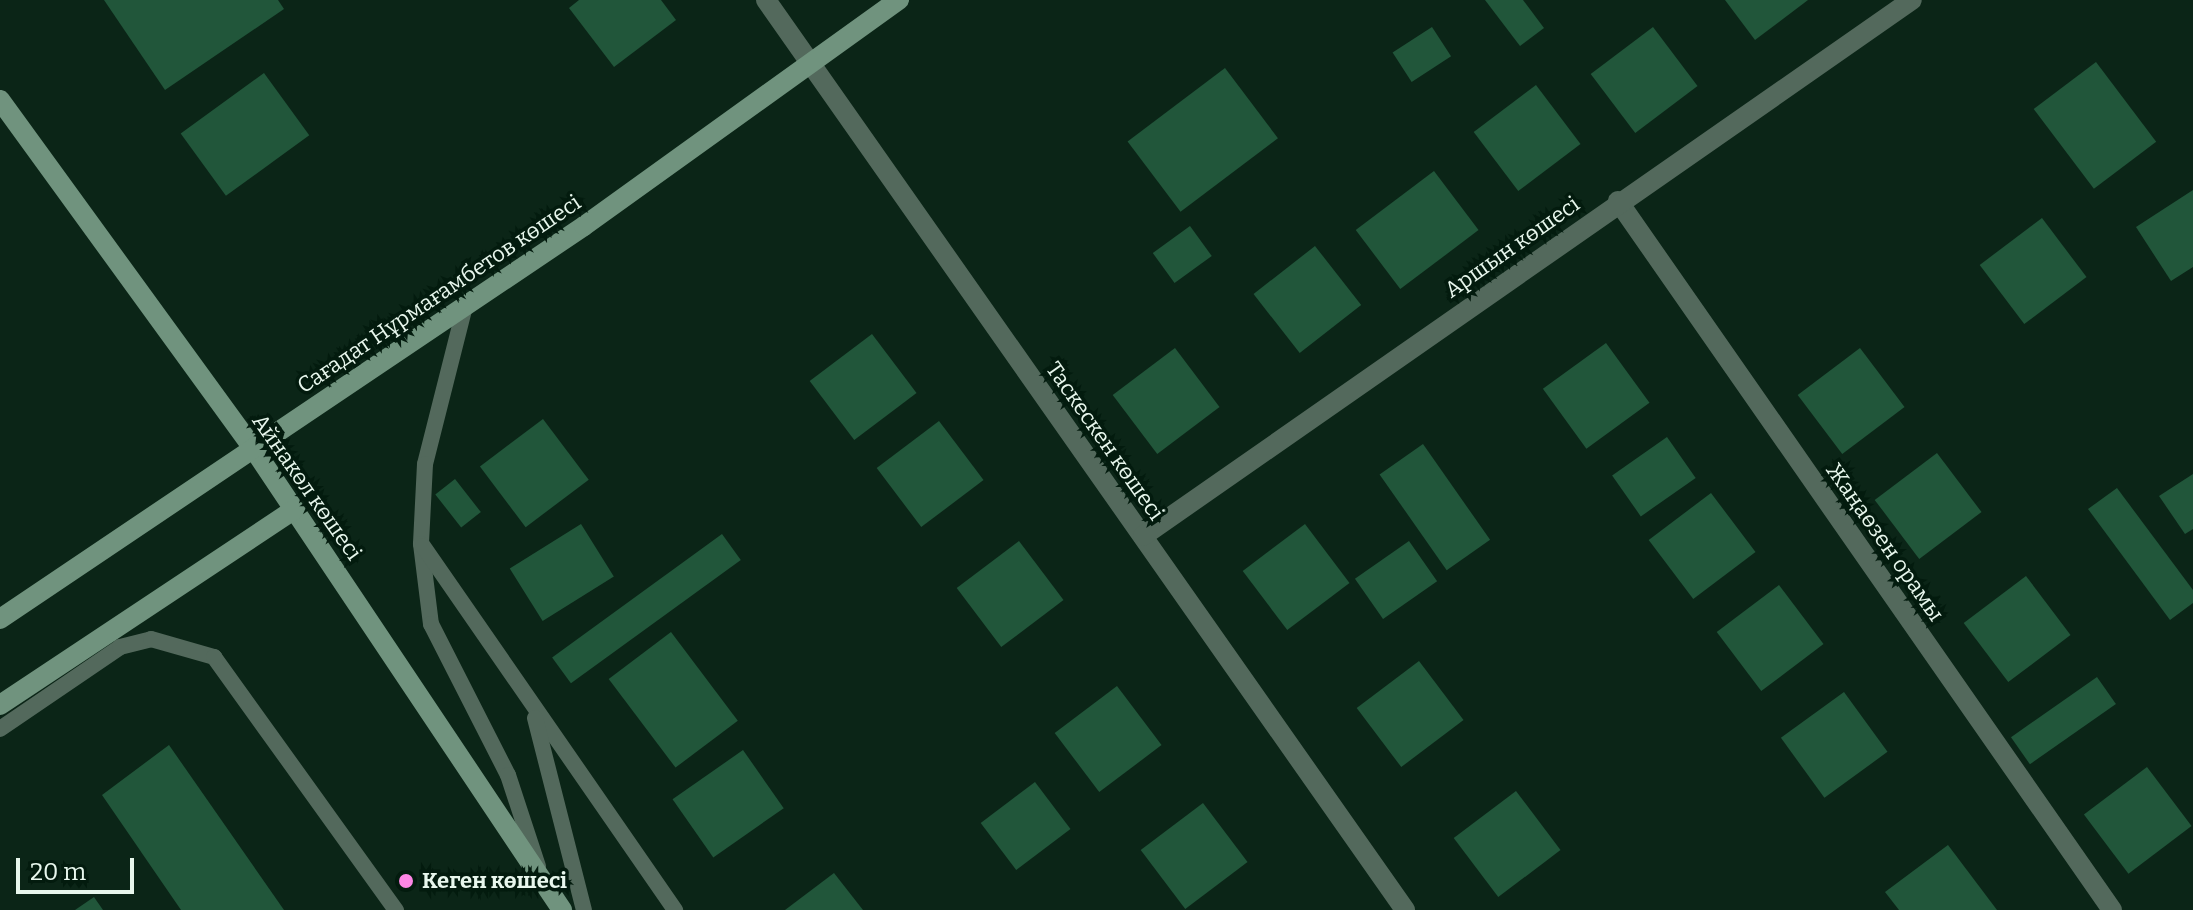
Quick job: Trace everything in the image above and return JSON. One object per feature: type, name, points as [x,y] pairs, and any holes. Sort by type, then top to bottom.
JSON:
[{"type":"street","name":"Таскескен көшесі","points":[[766,0],[1405,910]]},
{"type":"street","name":"Сағадат Нұрмағамбетов көшесі","points":[[0,619],[465,306],[899,0]]},
{"type":"street","name":"Аршын көшесі","points":[[1143,536],[1618,201],[1912,0]]},
{"type":"street","name":"Айнакөл көшесі","points":[[0,100],[253,448],[562,910]]},
{"type":"street","name":"Жаңаөзен орамы","points":[[1618,201],[2112,910]]},
{"type":"street","points":[[0,705],[294,510]]},
{"type":"lane","points":[[465,306],[425,464],[421,544],[431,624],[508,775],[541,875]]},
{"type":"lane","points":[[421,544],[675,910]]},
{"type":"lane","points":[[0,729],[120,647],[151,639],[214,657],[396,910]]},
{"type":"lane","points":[[532,707],[584,910]]},
{"type":"building","points":[[104,0],[278,0],[284,9],[165,90]]},
{"type":"building","points":[[579,0],[661,0],[676,20],[614,67],[569,8]]},
{"type":"building","points":[[1485,0],[1523,0],[1544,28],[1520,46]]},
{"type":"building","points":[[1725,0],[1808,0],[1755,40]]},
{"type":"building","points":[[1432,27],[1451,56],[1412,82],[1393,53]]},
{"type":"building","points":[[1653,27],[1698,86],[1635,133],[1591,74]]},
{"type":"building","points":[[2096,62],[2156,142],[2094,189],[2034,109]]},
{"type":"building","points":[[1225,68],[1278,138],[1181,212],[1128,141]]},
{"type":"building","points":[[264,73],[309,135],[226,196],[181,134]]},
{"type":"building","points":[[1536,85],[1581,144],[1518,191],[1474,132]]},
{"type":"building","points":[[1434,171],[1479,230],[1400,289],[1356,230]]},
{"type":"building","points":[[2193,190],[2193,267],[2171,281],[2136,227]]},
{"type":"building","points":[[2042,218],[2087,277],[2024,324],[1980,265]]},
{"type":"building","points":[[1190,226],[1212,256],[1175,283],[1153,253]]},
{"type":"building","points":[[1315,246],[1361,305],[1300,353],[1254,294]]},
{"type":"building","points":[[872,334],[917,393],[854,440],[810,381]]},
{"type":"building","points":[[1606,343],[1649,403],[1586,449],[1543,389]]},
{"type":"building","points":[[1175,348],[1220,407],[1157,454],[1113,395]]},
{"type":"building","points":[[1860,348],[1905,407],[1842,454],[1798,395]]},
{"type":"building","points":[[543,419],[589,480],[526,527],[480,467]]},
{"type":"building","points":[[939,421],[984,480],[921,527],[877,468]]},
{"type":"building","points":[[1667,437],[1696,478],[1641,516],[1612,475]]},
{"type":"building","points":[[1423,444],[1490,540],[1447,570],[1380,474]]},
{"type":"building","points":[[1937,453],[1982,512],[1919,559],[1875,500]]},
{"type":"building","points":[[2193,474],[2193,529],[2185,534],[2159,496]]},
{"type":"building","points":[[455,479],[481,512],[461,527],[435,494]]},
{"type":"building","points":[[2117,488],[2193,590],[2193,603],[2170,620],[2088,509]]},
{"type":"building","points":[[1711,493],[1756,552],[1693,599],[1649,540]]},
{"type":"building","points":[[581,524],[614,577],[543,621],[510,569]]},
{"type":"building","points":[[1305,524],[1350,583],[1287,630],[1243,571]]},
{"type":"building","points":[[722,534],[741,560],[571,683],[552,657]]},
{"type":"building","points":[[1019,541],[1064,600],[1001,647],[957,588]]},
{"type":"building","points":[[1409,541],[1437,581],[1383,619],[1355,579]]},
{"type":"building","points":[[2026,576],[2071,635],[2008,682],[1964,623]]},
{"type":"building","points":[[1779,585],[1824,644],[1761,691],[1717,632]]},
{"type":"building","points":[[671,632],[738,721],[676,768],[609,679]]},
{"type":"building","points":[[1419,661],[1464,720],[1401,767],[1357,708]]},
{"type":"building","points":[[2097,677],[2116,704],[2030,764],[2011,737]]},
{"type":"building","points":[[1117,686],[1162,745],[1099,792],[1055,733]]},
{"type":"building","points":[[1844,692],[1887,752],[1824,798],[1781,738]]},
{"type":"building","points":[[169,745],[284,910],[181,910],[102,795]]},
{"type":"building","points":[[743,750],[784,808],[713,857],[673,799]]},
{"type":"building","points":[[2147,767],[2192,826],[2128,874],[2084,815]]},
{"type":"building","points":[[1035,782],[1071,829],[1016,870],[981,823]]},
{"type":"building","points":[[1516,791],[1561,850],[1498,897],[1454,838]]},
{"type":"building","points":[[1203,803],[1248,862],[1185,909],[1141,850]]},
{"type":"building","points":[[1948,845],[1997,910],[1899,910],[1885,892]]},
{"type":"building","points":[[834,873],[863,910],[785,910]]},
{"type":"building","points":[[94,897],[103,910],[75,910]]},
{"type":"place","name":"Кеген көшесі","points":[[406,881]]}]
